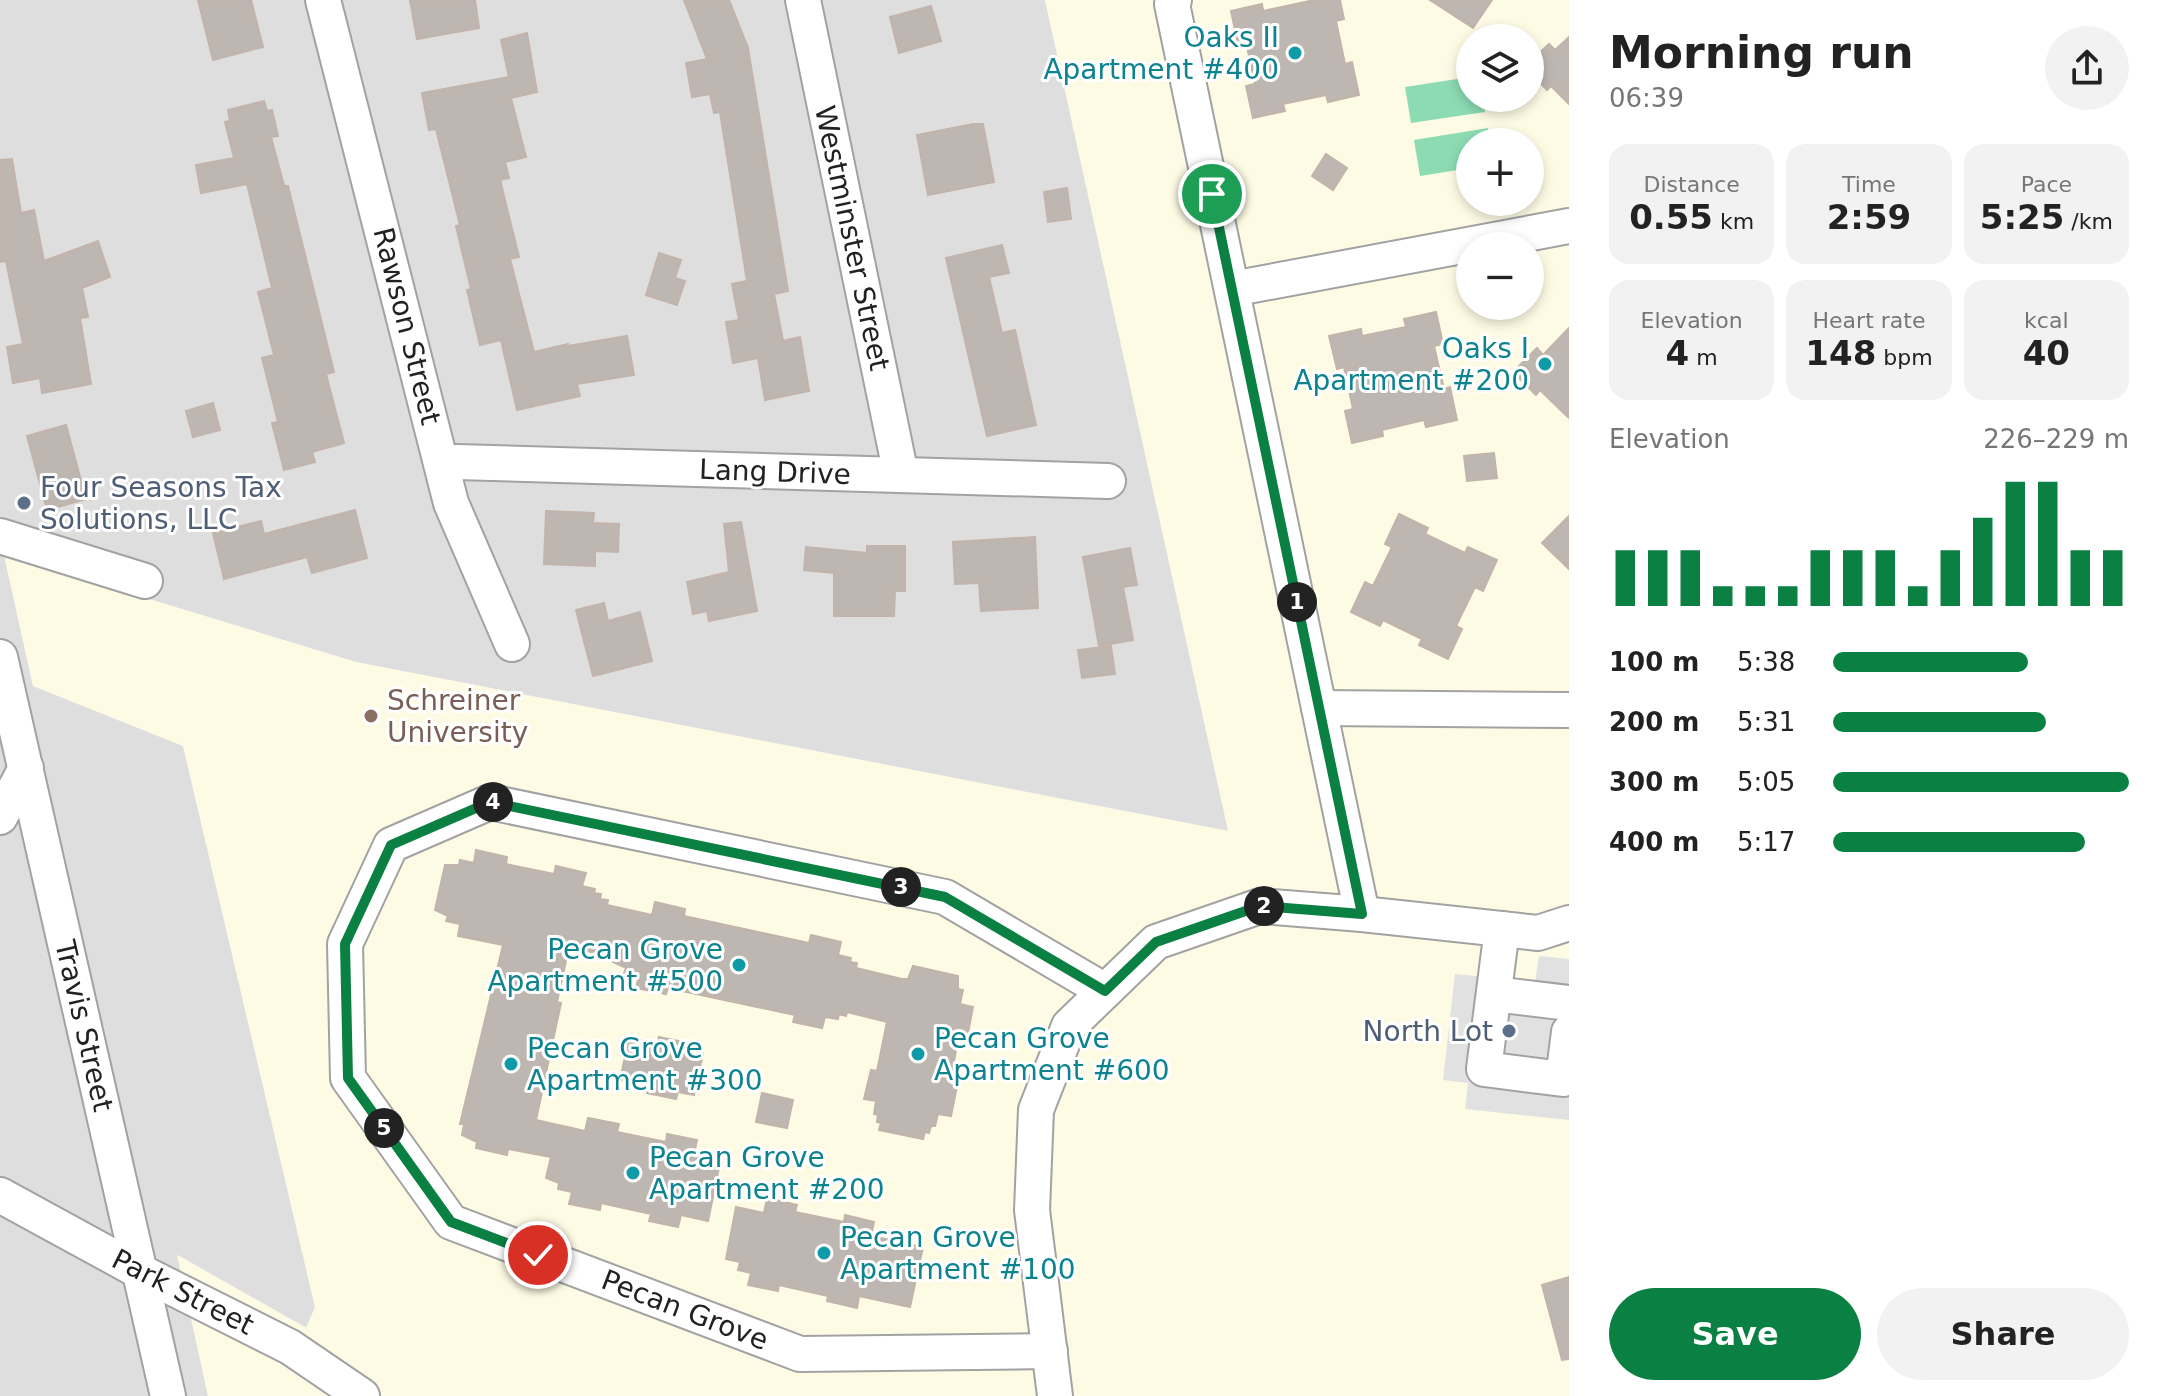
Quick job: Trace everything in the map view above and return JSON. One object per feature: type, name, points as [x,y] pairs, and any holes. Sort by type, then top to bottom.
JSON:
[{"type":"street","name":"Rawson Street","points":[[323,0],[451,503],[512,644]]},
{"type":"street","name":"Westminster Street","points":[[803,0],[901,475]]},
{"type":"street","points":[[1174,0],[1172,4],[1362,914]]},
{"type":"street","points":[[1232,289],[1569,226]]},
{"type":"street","name":"Lang Drive","points":[[443,467],[457,462],[1108,481]]},
{"type":"street","points":[[0,536],[145,581]]},
{"type":"street","name":"Travis Street","points":[[0,657],[168,1396]]},
{"type":"street","points":[[1319,708],[1569,710]]},
{"type":"street","points":[[0,817],[26,768]]},
{"type":"street","name":"Pecan Grove","points":[[1050,1351],[800,1354],[451,1222],[348,1078],[345,944],[391,845],[490,802],[945,897],[1105,991]]},
{"type":"street","points":[[1055,1396],[1032,1210],[1036,1110],[1069,1026],[1156,942],[1260,906],[1538,933],[1569,923]]},
{"type":"street","points":[[1502,929],[1484,1069],[1563,1079],[1569,1032]]},
{"type":"street","points":[[1494,994],[1569,1003]]},
{"type":"street","name":"Park Street","points":[[0,1195],[139,1271],[290,1347],[362,1396]]},
{"type":"shaded area","points":[[0,0],[1045,0],[1229,831],[356,662],[4,555],[33,686],[183,746],[315,1307],[307,1328],[178,1255],[208,1396],[0,1396]]},
{"type":"shaded area","name":"Schreiner University","points":[[1045,0],[1569,0],[1569,1396],[208,1396],[177,1255],[306,1328],[315,1307],[183,746],[33,686],[4,555],[356,662],[1228,831]]},
{"type":"shaded area","name":"North Lot","points":[[1539,956],[1569,959],[1569,1120],[1465,1109],[1468,1083],[1443,1080],[1455,974],[1535,982]]},
{"type":"green space","points":[[1456,79],[1456,112],[1485,112],[1411,123],[1405,87]]},
{"type":"green space","points":[[1456,133],[1456,170],[1420,176],[1414,140]]},
{"type":"building","points":[[198,0],[251,0],[263,47],[213,60]]},
{"type":"building","points":[[410,0],[475,0],[479,28],[417,39]]},
{"type":"building","points":[[684,0],[729,0],[748,48],[788,291],[774,294],[783,341],[800,337],[809,391],[765,400],[758,358],[733,363],[726,322],[739,320],[732,284],[747,281],[720,112],[714,113],[710,94],[692,97],[686,63],[707,59]]},
{"type":"building","name":"Oaks II Apartment #400","points":[[1314,0],[1340,0],[1344,19],[1336,21],[1345,64],[1352,62],[1359,95],[1328,102],[1326,95],[1283,104],[1285,111],[1253,118],[1246,86],[1255,84],[1246,42],[1238,44],[1231,11],[1262,4],[1263,11]]},
{"type":"building","points":[[1430,0],[1492,0],[1476,24],[1467,24]]},
{"type":"building","points":[[931,6],[941,41],[899,53],[890,17]]},
{"type":"building","points":[[527,33],[537,92],[511,98],[526,157],[505,162],[509,178],[500,180],[519,257],[510,259],[534,352],[627,336],[634,375],[577,384],[580,396],[517,410],[501,340],[480,345],[456,226],[460,225],[436,129],[429,130],[422,93],[509,77],[501,40]]},
{"type":"building","points":[[1569,37],[1569,104],[1551,86],[1547,90],[1544,87],[1544,49],[1549,44],[1555,50]]},
{"type":"building","points":[[264,101],[267,111],[272,110],[278,136],[271,137],[284,186],[288,186],[334,372],[326,374],[344,443],[312,452],[315,462],[284,470],[272,423],[278,422],[262,358],[274,355],[258,292],[272,288],[247,184],[201,193],[196,165],[234,158],[225,122],[230,121],[228,110]]},
{"type":"building","points":[[983,124],[994,182],[928,195],[917,135]]},
{"type":"building","points":[[1326,154],[1347,168],[1333,190],[1312,176]]},
{"type":"building","points":[[12,159],[21,213],[34,210],[44,261],[98,241],[110,277],[82,288],[88,317],[80,318],[91,384],[42,393],[40,378],[13,383],[7,347],[23,344],[6,261],[0,262],[0,160]]},
{"type":"building","points":[[1067,188],[1071,219],[1048,222],[1044,192]]},
{"type":"building","points":[[1002,245],[1009,273],[989,277],[1002,333],[1015,330],[1036,425],[987,436],[946,258]]},
{"type":"building","points":[[659,253],[681,260],[675,278],[685,281],[677,305],[646,295]]},
{"type":"building","points":[[1436,312],[1443,344],[1434,346],[1444,389],[1450,387],[1457,420],[1426,427],[1424,420],[1382,430],[1383,436],[1352,443],[1345,411],[1353,409],[1344,367],[1337,369],[1329,336],[1361,329],[1362,336],[1406,327],[1404,319]]},
{"type":"building","name":"Oaks I Apartment #200","points":[[1569,328],[1569,418],[1540,390],[1536,395],[1513,372],[1537,348],[1543,355]]},
{"type":"building","points":[[213,403],[220,430],[193,437],[186,411]]},
{"type":"building","points":[[66,425],[86,499],[47,510],[27,436]]},
{"type":"building","points":[[1494,453],[1497,478],[1467,481],[1464,456]]},
{"type":"building","points":[[355,510],[367,558],[312,573],[307,557],[224,579],[213,533],[261,521],[264,534]]},
{"type":"building","points":[[546,511],[594,513],[593,523],[619,524],[618,552],[595,551],[595,566],[544,564]]},
{"type":"building","points":[[1399,514],[1428,528],[1425,534],[1465,553],[1468,547],[1497,560],[1483,591],[1475,587],[1456,626],[1462,629],[1448,659],[1419,645],[1422,639],[1383,620],[1380,626],[1351,612],[1365,582],[1373,586],[1392,547],[1385,544]]},
{"type":"building","points":[[1569,516],[1569,569],[1542,543]]},
{"type":"building","points":[[741,522],[757,611],[709,621],[707,611],[693,614],[687,582],[729,572],[724,524]]},
{"type":"building","points":[[1035,537],[1038,608],[981,611],[979,583],[955,584],[953,542]]},
{"type":"building","points":[[867,546],[905,546],[905,591],[895,591],[894,616],[834,616],[834,573],[804,570],[806,547],[867,553]]},
{"type":"building","points":[[1130,548],[1137,585],[1123,587],[1133,640],[1099,646],[1083,557]]},
{"type":"building","points":[[604,603],[608,621],[640,612],[652,661],[593,676],[576,610]]},
{"type":"building","points":[[1111,646],[1115,674],[1082,678],[1078,650]]},
{"type":"building","points":[[476,850],[507,857],[506,864],[554,874],[556,866],[586,873],[582,886],[595,889],[594,893],[601,894],[600,899],[608,900],[607,905],[652,915],[655,902],[685,909],[684,916],[809,943],[811,935],[841,942],[838,955],[851,958],[850,962],[857,963],[856,968],[902,979],[908,979],[913,966],[958,976],[958,989],[963,990],[960,1004],[973,1007],[967,1038],[959,1036],[949,1085],[957,1086],[951,1116],[938,1114],[935,1126],[931,1126],[929,1133],[925,1132],[923,1139],[879,1130],[881,1123],[877,1122],[878,1115],[874,1114],[876,1101],[864,1099],[871,1070],[877,1071],[887,1022],[847,1012],[846,1016],[839,1014],[838,1019],[825,1017],[822,1028],[793,1022],[795,1015],[668,988],[666,994],[636,988],[639,976],[624,973],[626,968],[613,962],[614,957],[569,947],[557,1002],[561,1003],[536,1120],[585,1131],[588,1118],[619,1124],[617,1132],[666,1142],[667,1134],[697,1140],[694,1154],[707,1156],[706,1160],[713,1162],[712,1166],[719,1168],[708,1221],[681,1215],[678,1227],[649,1221],[651,1214],[601,1203],[600,1210],[569,1204],[572,1192],[558,1189],[559,1183],[546,1178],[551,1157],[508,1149],[507,1155],[476,1148],[477,1142],[462,1135],[464,1124],[460,1124],[503,945],[458,936],[460,924],[446,921],[448,916],[435,910],[445,865],[459,865],[460,860],[474,863]]},
{"type":"building","points":[[659,1037],[688,1043],[686,1049],[703,1053],[694,1095],[678,1092],[676,1099],[647,1093],[649,1086],[620,1080],[629,1038],[657,1043]]},
{"type":"building","points":[[762,1093],[793,1100],[787,1128],[756,1122]]},
{"type":"building","name":"Pecan Grove Apartment #100","points":[[767,1198],[797,1205],[795,1212],[844,1222],[845,1215],[874,1222],[871,1236],[923,1247],[910,1307],[859,1296],[857,1308],[827,1301],[828,1296],[779,1285],[778,1291],[748,1285],[751,1273],[738,1270],[740,1262],[726,1259],[736,1207],[764,1213]]},
{"type":"building","points":[[1569,1277],[1569,1359],[1562,1360],[1542,1285]]},
{"type":"place","name":"Oaks II Apartment #400","points":[[1295,53]]},
{"type":"place","name":"Oaks I Apartment #200","points":[[1545,364]]},
{"type":"place","name":"Four Seasons Tax Solutions, LLC","points":[[24,503]]},
{"type":"place","name":"Schreiner University","points":[[371,716]]},
{"type":"place","name":"Pecan Grove Apartment #500","points":[[739,965]]},
{"type":"place","name":"North Lot","points":[[1509,1031]]},
{"type":"place","name":"Pecan Grove Apartment #600","points":[[918,1054]]},
{"type":"place","name":"Pecan Grove Apartment #300","points":[[511,1064]]},
{"type":"place","name":"Pecan Grove Apartment #200","points":[[633,1173]]},
{"type":"place","name":"Pecan Grove Apartment #100","points":[[824,1253]]},
{"type":"route","points":[[538,1255],[451,1222],[348,1078],[345,944],[391,845],[490,802],[945,897],[1105,991],[1156,942],[1260,906],[1362,914],[1212,194]]}]
